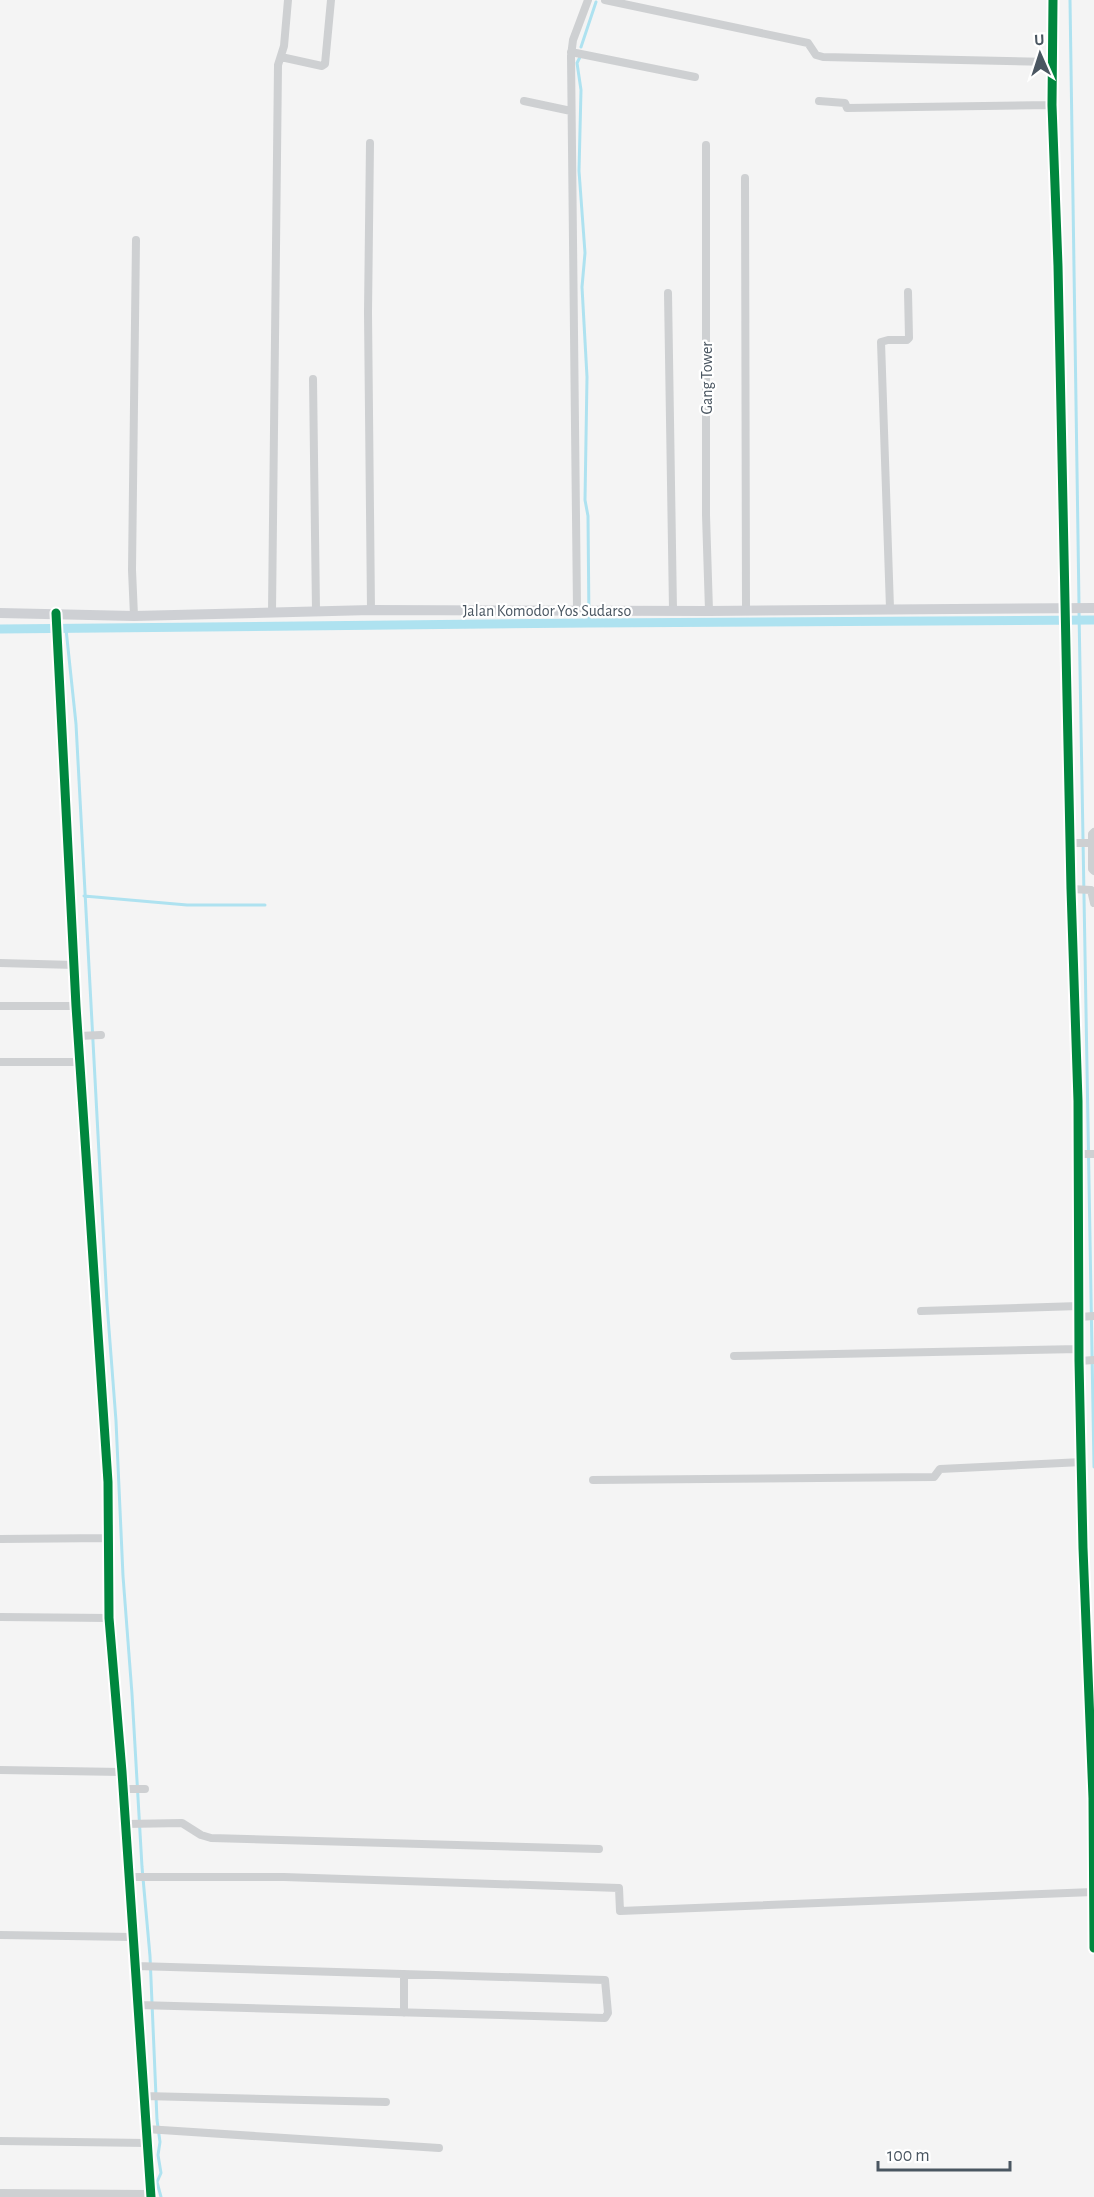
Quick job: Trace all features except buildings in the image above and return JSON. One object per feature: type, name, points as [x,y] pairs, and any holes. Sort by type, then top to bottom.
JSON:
[{"type":"street","points":[[272,612],[278,65],[284,46],[288,0]]},
{"type":"street","points":[[281,57],[322,66],[325,64],[332,0]]},
{"type":"street","points":[[580,609],[571,52],[573,40],[588,0]]},
{"type":"street","points":[[605,0],[808,43],[816,55],[823,57],[1052,62]]},
{"type":"street","points":[[1053,0],[1052,105],[1080,1154],[1079,1306],[1086,1316],[1079,1349],[1082,1361],[1082,1462],[1093,1798],[1094,1948]]},
{"type":"street","points":[[571,52],[695,77]]},
{"type":"street","points":[[524,101],[571,111]]},
{"type":"street","points":[[819,101],[844,103],[848,108],[1052,105]]},
{"type":"street","points":[[370,143],[368,313],[371,610]]},
{"type":"street","name":"Gang Tower","points":[[706,145],[706,515],[710,610]]},
{"type":"street","points":[[745,178],[746,609]]},
{"type":"street","points":[[134,616],[132,570],[136,240]]},
{"type":"street","points":[[890,608],[881,342],[909,339],[908,292]]},
{"type":"street","points":[[668,293],[673,610]]},
{"type":"street","points":[[313,379],[316,611]]},
{"type":"street","name":"Jalan Komodor Yos Sudarso","points":[[0,613],[134,616],[371,610],[890,608],[1067,610],[1092,608]]},
{"type":"street","points":[[0,2193],[151,2196],[142,2005],[135,1966],[128,1789],[122,1772],[109,1618],[108,1470],[80,1062],[82,1036],[76,1006],[56,616]]},
{"type":"street","points":[[1094,832],[1090,843],[1094,871]]},
{"type":"street","points":[[1072,843],[1090,843]]},
{"type":"street","points":[[1072,889],[1091,890],[1094,903]]},
{"type":"street","points":[[0,963],[75,965]]},
{"type":"street","points":[[0,1006],[76,1006]]},
{"type":"street","points":[[82,1036],[100,1035]]},
{"type":"street","points":[[0,1062],[80,1062]]},
{"type":"street","points":[[1080,1154],[1094,1154]]},
{"type":"street","points":[[921,1311],[1079,1306]]},
{"type":"street","points":[[734,1356],[1079,1349]]},
{"type":"street","points":[[1082,1361],[1094,1360]]},
{"type":"street","points":[[593,1480],[934,1477],[940,1468],[1082,1462]]},
{"type":"street","points":[[0,1539],[109,1538]]},
{"type":"street","points":[[0,1617],[109,1618]]},
{"type":"street","points":[[0,1770],[122,1772]]},
{"type":"street","points":[[128,1789],[144,1789]]},
{"type":"street","points":[[130,1824],[185,1824],[201,1835],[211,1838],[599,1849]]},
{"type":"street","points":[[133,1877],[284,1877],[619,1888],[620,1911],[1093,1892]]},
{"type":"street","points":[[0,1935],[134,1937]]},
{"type":"street","points":[[135,1966],[605,1980],[608,2013],[605,2018],[142,2005]]},
{"type":"street","points":[[404,1974],[404,2013]]},
{"type":"street","points":[[146,2096],[386,2102]]},
{"type":"street","points":[[148,2129],[438,2148]]},
{"type":"street","points":[[0,2141],[147,2143]]},
{"type":"waterway","points":[[1070,0],[1079,604]]},
{"type":"waterway","points":[[581,47],[596,2]]},
{"type":"waterway","points":[[580,57],[577,63],[581,90],[579,171],[585,253],[582,287],[587,377],[585,500],[588,516],[589,623]]},
{"type":"waterway","points":[[1079,611],[1094,1467]]},
{"type":"waterway","points":[[0,629],[1094,620]]},
{"type":"waterway","points":[[66,629],[76,724],[123,1576],[150,1956],[157,2120],[160,2142],[158,2155],[161,2173],[157,2182],[161,2197]]},
{"type":"waterway","points":[[84,896],[187,905],[265,905]]},
{"type":"cycle path","points":[[1053,0],[1052,105],[1078,1101],[1079,1361],[1083,1548],[1093,1798],[1094,1948]]},
{"type":"cycle path","points":[[56,613],[76,1006],[108,1482],[109,1618],[122,1772],[151,2197]]}]
